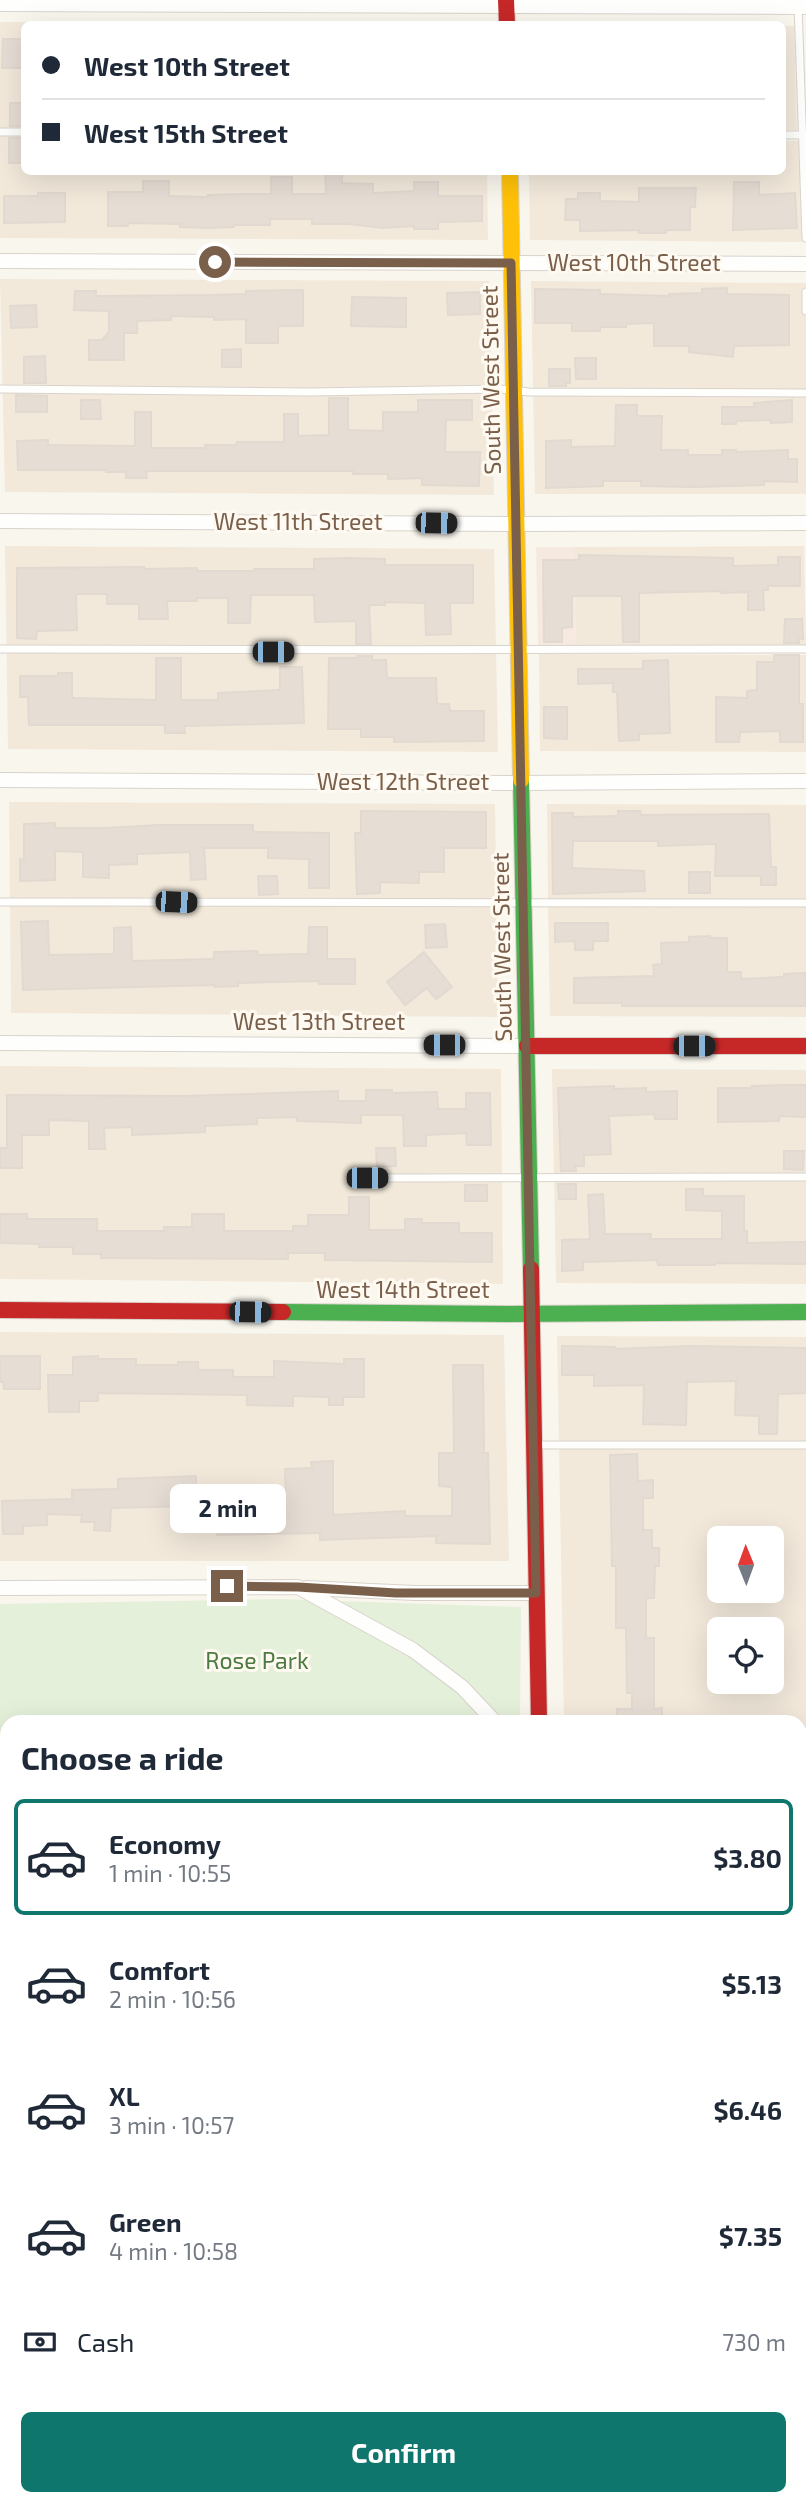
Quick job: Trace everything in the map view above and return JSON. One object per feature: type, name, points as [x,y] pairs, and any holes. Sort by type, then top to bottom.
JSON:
[{"type":"street","points":[[506,3],[507,21]]},
{"type":"street","points":[[0,4],[801,5]]},
{"type":"street","name":"South West Street","points":[[510,175],[539,1715]]},
{"type":"street","name":"West 10th Street","points":[[0,261],[806,264]]},
{"type":"street","name":"West 11th Street","points":[[0,521],[806,523]]},
{"type":"street","name":"West 12th Street","points":[[0,780],[520,783],[806,781]]},
{"type":"street","name":"West 13th Street","points":[[0,1043],[806,1046]]},
{"type":"street","name":"West 14th Street","points":[[0,1310],[806,1312]]},
{"type":"street","points":[[0,1588],[298,1587],[381,1593],[536,1593]]},
{"type":"street","points":[[298,1587],[413,1650],[462,1687],[488,1715]]},
{"type":"lane","points":[[801,5],[806,238]]},
{"type":"lane","points":[[0,132],[21,132]]},
{"type":"lane","points":[[786,135],[804,135]]},
{"type":"lane","points":[[806,292],[806,311]]},
{"type":"lane","points":[[0,389],[806,393]]},
{"type":"lane","points":[[0,649],[206,652],[806,649]]},
{"type":"lane","points":[[0,902],[806,903]]},
{"type":"lane","points":[[367,1178],[806,1177]]},
{"type":"lane","points":[[534,1446],[806,1445]]},
{"type":"shaded area","points":[[0,22],[21,22],[21,175],[487,175],[488,240],[0,238]]},
{"type":"shaded area","points":[[786,26],[794,26],[797,130],[786,130]]},
{"type":"shaded area","points":[[786,141],[806,141],[806,242],[530,240],[529,175],[786,175]]},
{"type":"shaded area","points":[[0,279],[489,281],[494,495],[5,492]]},
{"type":"shaded area","points":[[531,281],[806,283],[806,494],[535,494]]},
{"type":"shaded area","points":[[5,546],[494,549],[498,752],[8,749]]},
{"type":"shaded area","points":[[804,546],[806,645],[576,645],[573,547]]},
{"type":"shaded area","points":[[536,547],[573,547],[576,645],[538,646]]},
{"type":"shaded area","points":[[539,654],[806,655],[806,752],[540,751]]},
{"type":"shaded area","points":[[9,802],[495,804],[498,1017],[11,1013]]},
{"type":"shaded area","points":[[547,804],[806,805],[806,899],[548,899]]},
{"type":"shaded area","points":[[548,907],[806,907],[806,1017],[550,1016]]},
{"type":"shaded area","points":[[0,1066],[501,1069],[503,1284],[0,1279]]},
{"type":"shaded area","points":[[552,1069],[806,1070],[806,1284],[556,1283]]},
{"type":"shaded area","points":[[0,1332],[504,1335],[509,1561],[0,1561]]},
{"type":"shaded area","points":[[557,1336],[806,1337],[806,1715],[564,1715]]},
{"type":"green space","name":"Rose Park","points":[[279,1599],[521,1607],[520,1715],[0,1715],[0,1604]]},
{"type":"building","points":[[3,39],[21,39],[21,68],[2,68]]},
{"type":"building","points":[[10,103],[21,103],[21,126],[10,126]]},
{"type":"building","points":[[9,138],[21,138],[21,163],[9,163]]},
{"type":"building","points":[[325,175],[342,175],[342,183],[373,184],[373,193],[414,191],[414,182],[438,182],[438,196],[482,196],[482,221],[438,222],[438,229],[312,224],[312,219],[270,219],[270,225],[210,228],[180,227],[180,224],[128,223],[128,226],[108,226],[108,192],[143,192],[143,181],[169,181],[169,196],[209,197],[208,195],[271,194],[271,177],[292,177],[292,194],[326,194]]},
{"type":"building","points":[[734,182],[759,182],[759,195],[795,193],[797,228],[733,230]]},
{"type":"building","points":[[639,188],[696,188],[695,207],[690,207],[690,230],[666,230],[666,233],[639,233],[639,230],[580,231],[580,220],[565,220],[566,199],[578,199],[578,193],[600,193],[600,201],[639,202]]},
{"type":"building","points":[[38,193],[65,193],[65,222],[4,223],[4,196],[38,196]]},
{"type":"building","points":[[727,288],[727,294],[789,295],[789,345],[734,346],[733,357],[689,352],[689,346],[654,346],[654,323],[600,327],[600,331],[572,331],[572,323],[535,323],[535,289],[600,290],[600,294],[669,296],[702,293],[702,289]]},
{"type":"building","points":[[303,290],[303,326],[278,326],[278,343],[246,343],[246,319],[214,320],[214,317],[171,316],[171,320],[137,321],[137,333],[124,333],[124,360],[89,360],[89,340],[102,340],[109,332],[109,311],[74,310],[75,291],[96,291],[96,296],[214,295],[246,294],[246,291]]},
{"type":"building","points":[[480,292],[480,314],[448,315],[447,293]]},
{"type":"building","points":[[352,297],[406,298],[406,327],[351,326]]},
{"type":"building","points":[[36,305],[37,327],[11,328],[10,306]]},
{"type":"building","points":[[241,349],[241,367],[222,367],[222,350]]},
{"type":"building","points":[[45,356],[46,383],[24,383],[24,357]]},
{"type":"building","points":[[575,358],[596,358],[596,379],[576,379]]},
{"type":"building","points":[[549,369],[570,369],[570,383],[566,383],[566,386],[549,386]]},
{"type":"building","points":[[16,395],[47,396],[47,412],[16,412]]},
{"type":"building","points":[[329,398],[348,398],[348,430],[383,431],[383,412],[418,412],[418,400],[472,400],[472,420],[446,420],[445,452],[480,452],[479,486],[422,485],[422,478],[388,479],[388,474],[353,474],[353,471],[146,471],[147,478],[126,478],[126,472],[106,470],[18,470],[17,441],[48,440],[48,445],[135,446],[135,412],[151,412],[151,448],[205,448],[205,445],[236,445],[237,442],[284,442],[284,414],[298,414],[298,436],[329,435]]},
{"type":"building","points":[[81,400],[100,400],[101,419],[81,419]]},
{"type":"building","points":[[792,400],[792,422],[736,421],[736,424],[722,424],[722,407],[754,407],[754,403]]},
{"type":"building","points":[[616,405],[637,405],[637,416],[662,416],[661,450],[688,450],[688,455],[722,455],[722,450],[788,450],[788,459],[797,459],[797,482],[764,481],[764,485],[695,487],[641,486],[641,481],[603,481],[603,486],[546,488],[546,441],[571,440],[571,447],[615,446]]},
{"type":"building","points":[[579,555],[733,558],[733,566],[778,565],[778,557],[800,557],[800,586],[768,586],[768,590],[763,590],[764,610],[748,610],[748,592],[639,593],[639,642],[623,642],[622,596],[572,596],[572,627],[562,628],[562,642],[544,642],[543,560],[579,560]]},
{"type":"building","points":[[314,559],[385,559],[385,565],[473,565],[473,603],[450,603],[451,634],[426,635],[425,603],[385,602],[385,605],[369,605],[371,644],[356,644],[356,621],[315,622],[314,595],[251,595],[250,623],[228,623],[228,598],[167,601],[168,619],[139,619],[139,604],[107,604],[107,594],[76,594],[77,630],[37,631],[36,639],[17,638],[17,568],[144,567],[254,571],[314,569]]},
{"type":"building","points":[[785,619],[802,619],[803,639],[799,639],[799,643],[784,643]]},
{"type":"building","points":[[774,655],[799,655],[799,704],[803,704],[803,742],[780,742],[780,731],[740,732],[739,742],[716,742],[716,697],[747,698],[747,691],[757,690],[757,662],[774,662]]},
{"type":"building","points":[[357,656],[386,660],[387,678],[436,678],[437,704],[449,704],[450,711],[484,711],[484,741],[394,742],[394,737],[361,737],[361,729],[328,729],[329,658]]},
{"type":"building","points":[[156,658],[181,658],[181,700],[218,700],[218,693],[280,690],[280,667],[302,667],[304,723],[184,726],[185,733],[165,733],[165,725],[29,725],[28,697],[20,697],[20,676],[58,676],[58,673],[72,673],[72,698],[156,700]]},
{"type":"building","points":[[668,660],[670,733],[639,734],[639,740],[619,741],[617,692],[613,692],[613,683],[578,684],[578,669],[643,669],[643,661]]},
{"type":"building","points":[[544,707],[567,707],[567,739],[544,738]]},
{"type":"building","points":[[361,811],[486,812],[486,848],[444,848],[444,872],[419,872],[419,883],[380,882],[380,893],[357,894],[355,833],[361,833]]},
{"type":"building","points":[[618,811],[640,811],[641,815],[769,814],[771,867],[776,867],[776,885],[761,885],[761,876],[715,876],[716,844],[658,846],[658,841],[573,841],[572,868],[644,871],[645,891],[553,894],[552,813],[573,813],[573,817],[618,816]]},
{"type":"building","points":[[55,823],[55,828],[253,825],[253,832],[329,833],[329,888],[309,888],[309,859],[268,858],[268,848],[204,848],[206,879],[191,880],[190,852],[137,854],[137,864],[109,865],[109,878],[83,877],[83,852],[55,851],[55,880],[20,881],[20,859],[24,860],[24,824]]},
{"type":"building","points":[[689,872],[710,872],[710,893],[689,893]]},
{"type":"building","points":[[258,876],[277,876],[278,894],[259,895]]},
{"type":"building","points":[[48,921],[49,955],[114,954],[114,928],[131,927],[132,961],[214,959],[214,952],[308,954],[309,927],[327,927],[327,959],[355,959],[355,984],[319,984],[319,981],[238,983],[238,986],[215,987],[23,990],[21,922]]},
{"type":"building","points":[[555,923],[608,923],[608,941],[593,941],[593,950],[575,950],[575,941],[555,942]]},
{"type":"building","points":[[445,924],[447,947],[426,948],[425,925]]},
{"type":"building","points":[[689,937],[727,938],[727,972],[741,972],[741,979],[805,973],[806,1006],[622,1006],[622,1003],[574,1003],[574,978],[654,976],[653,965],[662,964],[661,943],[689,942]]},
{"type":"building","points":[[424,952],[452,987],[436,999],[427,988],[405,1005],[387,982]]},
{"type":"building","points":[[806,1085],[806,1117],[779,1116],[779,1121],[718,1122],[718,1088]]},
{"type":"building","points":[[614,1086],[614,1089],[646,1088],[646,1092],[677,1091],[677,1119],[655,1119],[654,1114],[609,1116],[611,1154],[584,1155],[584,1166],[575,1166],[576,1171],[561,1171],[558,1088]]},
{"type":"building","points":[[366,1090],[392,1090],[392,1093],[437,1092],[438,1109],[466,1109],[466,1093],[490,1093],[491,1145],[467,1145],[466,1133],[426,1135],[426,1146],[404,1146],[403,1115],[361,1115],[361,1123],[297,1121],[297,1117],[257,1118],[257,1124],[205,1126],[205,1132],[132,1135],[132,1127],[104,1128],[105,1149],[89,1149],[89,1121],[49,1120],[49,1135],[22,1135],[22,1168],[0,1168],[0,1148],[7,1148],[7,1095],[186,1096],[338,1091],[338,1101],[366,1101]]},
{"type":"building","points":[[376,1148],[395,1148],[396,1166],[377,1167]]},
{"type":"building","points":[[784,1151],[804,1151],[803,1170],[784,1169]]},
{"type":"building","points":[[558,1184],[576,1184],[576,1199],[559,1199]]},
{"type":"building","points":[[465,1185],[487,1185],[487,1201],[465,1201]]},
{"type":"building","points":[[686,1189],[703,1189],[703,1196],[744,1196],[744,1231],[747,1231],[747,1243],[806,1242],[806,1264],[658,1265],[657,1260],[583,1262],[583,1270],[562,1271],[562,1240],[590,1239],[588,1195],[603,1194],[605,1234],[651,1234],[650,1239],[722,1239],[722,1211],[686,1210]]},
{"type":"building","points":[[349,1197],[369,1197],[369,1230],[405,1230],[405,1219],[422,1219],[421,1223],[459,1223],[459,1233],[492,1233],[492,1262],[325,1260],[325,1253],[288,1253],[288,1259],[101,1258],[101,1254],[73,1254],[73,1247],[0,1243],[0,1214],[27,1214],[27,1219],[97,1219],[97,1231],[164,1231],[164,1227],[192,1227],[192,1214],[224,1214],[224,1231],[293,1231],[293,1226],[308,1226],[308,1215],[349,1215]]},
{"type":"building","points":[[562,1346],[615,1349],[692,1346],[806,1348],[806,1393],[778,1394],[777,1434],[759,1434],[759,1416],[735,1415],[736,1381],[687,1382],[686,1425],[643,1424],[644,1385],[594,1386],[594,1375],[562,1375]]},
{"type":"building","points":[[0,1356],[40,1356],[40,1389],[4,1389],[3,1382],[0,1382]]},
{"type":"building","points":[[98,1356],[98,1359],[136,1359],[136,1365],[198,1362],[198,1370],[233,1370],[233,1377],[274,1377],[274,1361],[344,1364],[344,1359],[364,1359],[364,1397],[343,1397],[343,1405],[329,1405],[329,1397],[293,1396],[293,1406],[247,1405],[247,1395],[98,1393],[98,1401],[79,1401],[79,1412],[49,1412],[48,1375],[73,1375],[73,1357]]},
{"type":"building","points":[[453,1365],[483,1365],[484,1453],[488,1453],[490,1544],[436,1543],[436,1536],[320,1540],[320,1533],[217,1535],[217,1512],[234,1512],[234,1503],[270,1503],[270,1498],[286,1498],[285,1469],[312,1468],[311,1462],[333,1461],[333,1515],[405,1511],[405,1516],[452,1516],[452,1487],[439,1486],[439,1453],[454,1453]]},
{"type":"building","points":[[637,1454],[638,1481],[653,1480],[653,1498],[643,1498],[643,1530],[652,1530],[652,1548],[659,1548],[659,1566],[655,1566],[654,1598],[646,1598],[646,1638],[654,1638],[654,1709],[662,1708],[662,1715],[617,1715],[617,1709],[632,1709],[632,1693],[627,1693],[626,1628],[616,1628],[616,1566],[612,1566],[610,1455]]},
{"type":"building","points":[[196,1476],[196,1506],[111,1508],[110,1531],[94,1530],[95,1522],[81,1522],[82,1515],[47,1514],[47,1525],[23,1526],[23,1534],[3,1534],[2,1501],[72,1499],[72,1490],[118,1489],[118,1479]]},
{"type":"traffic: fast","points":[[521,780],[531,1269]]},
{"type":"traffic: fast","points":[[283,1312],[806,1312]]},
{"type":"traffic: slow","points":[[510,175],[521,780]]},
{"type":"traffic: jam","points":[[506,0],[507,21]]},
{"type":"traffic: jam","points":[[527,1046],[806,1046]]},
{"type":"traffic: jam","points":[[531,1269],[539,1715]]},
{"type":"traffic: jam","points":[[0,1310],[283,1312]]},
{"type":"route","points":[[215,262],[511,263],[520,783],[527,1002],[536,1593],[396,1593],[227,1586]]}]
